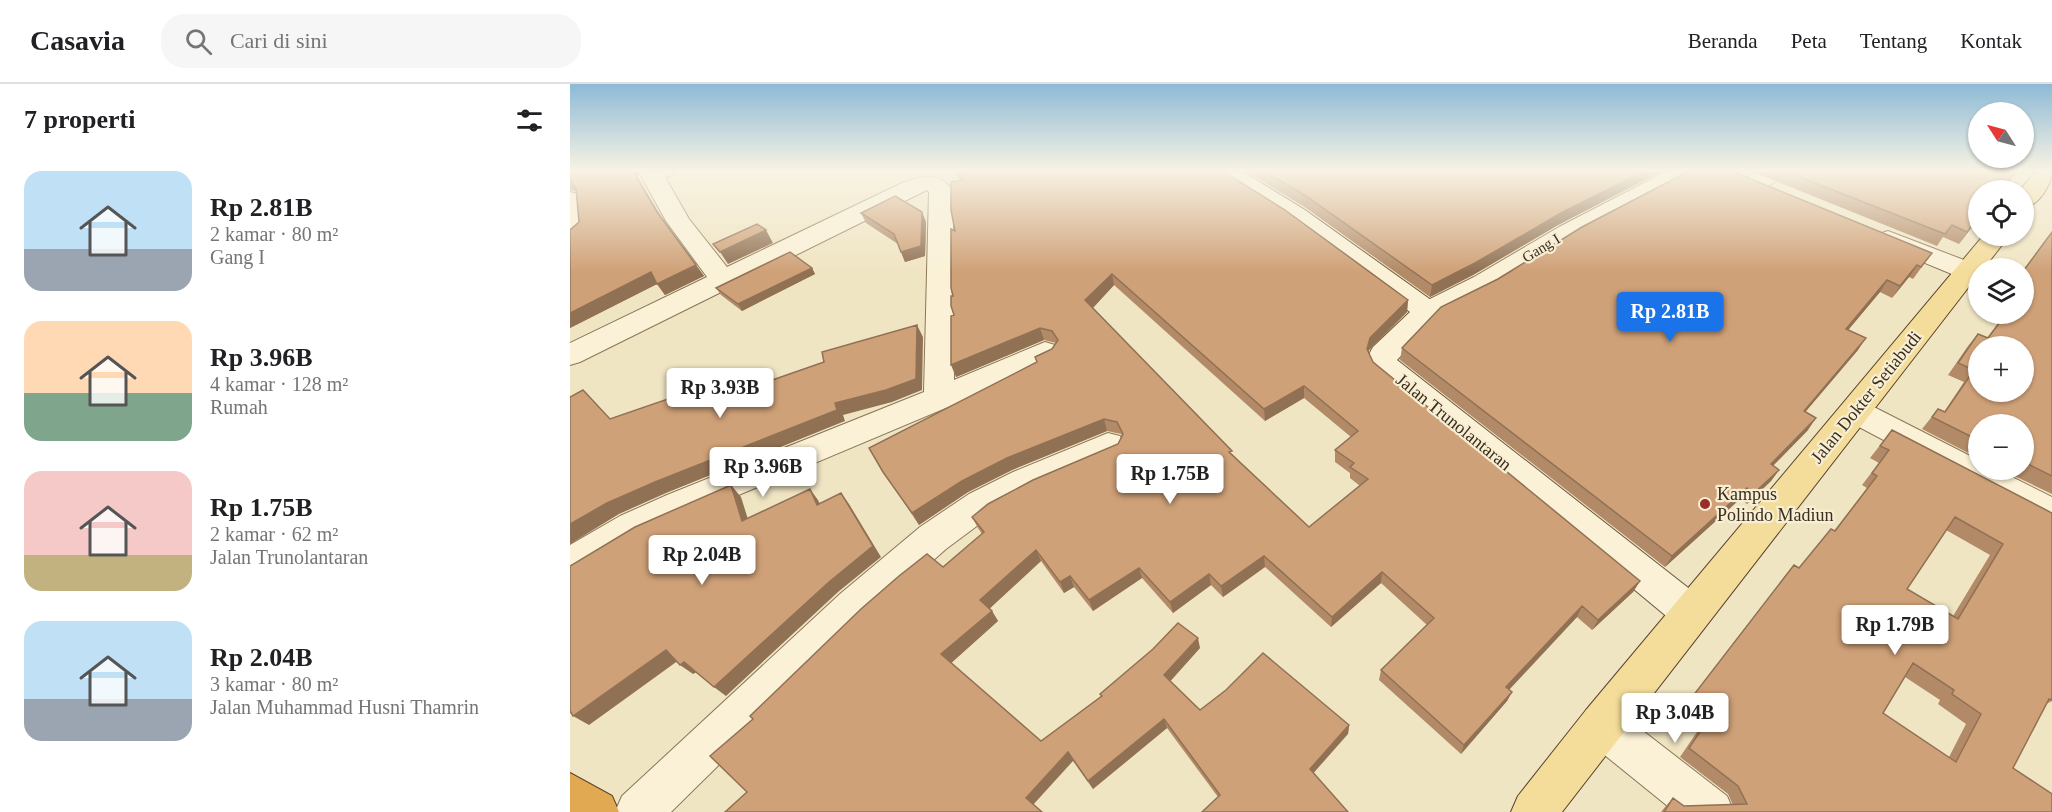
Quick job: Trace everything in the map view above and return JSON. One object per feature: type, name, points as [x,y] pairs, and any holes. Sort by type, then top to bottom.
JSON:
[{"type":"highway","points":[[570,796],[596,812]]},
{"type":"main road","name":"Jalan Dokter Setiabudi","points":[[1978,258],[1988,246]]},
{"type":"main road","name":"Jalan Dokter Setiabudi","points":[[1534,812],[1691,612],[1968,271]]},
{"type":"street","points":[[570,204],[573,231],[570,233]]},
{"type":"street","points":[[669,204],[678,221],[723,280]]},
{"type":"street","points":[[570,355],[878,204]]},
{"type":"street","points":[[939,399],[940,204]]},
{"type":"street","points":[[1278,204],[1428,311]]},
{"type":"street","name":"Gang I","points":[[1428,311],[1484,283],[1568,232],[1621,204]]},
{"type":"street","points":[[1871,232],[1968,271]]},
{"type":"street","name":"Jalan Trunolantaran","points":[[1428,311],[1383,354],[1382,360],[1385,366],[1691,612]]},
{"type":"street","points":[[570,564],[633,526],[679,505],[939,399],[1045,352]]},
{"type":"street","points":[[1855,411],[2052,513]]},
{"type":"street","points":[[638,812],[854,606],[933,538],[981,504],[1025,481],[1108,445]]},
{"type":"street","points":[[1601,725],[1711,812]]},
{"type":"building","points":[[577,204],[652,204],[696,265],[657,284],[651,272],[570,313],[570,230],[579,222]]},
{"type":"building","points":[[879,204],[908,204],[922,212],[921,246],[901,252],[894,234],[861,213]]},
{"type":"building","points":[[951,204],[1275,204],[1408,300],[1370,338],[1367,349],[1373,362],[1640,581],[1598,620],[1582,606],[1506,687],[1512,692],[1464,745],[1381,670],[1434,618],[1382,572],[1332,617],[1264,556],[1221,586],[1209,574],[1170,602],[1139,568],[1089,600],[1070,576],[1060,582],[1036,550],[980,600],[992,611],[941,654],[1041,741],[1102,696],[1100,694],[1153,649],[1178,623],[1198,638],[1164,675],[1200,710],[1226,690],[1263,653],[1349,725],[1310,769],[1348,812],[1202,812],[1220,795],[1164,719],[1088,781],[1068,752],[1026,798],[1042,812],[725,812],[747,792],[710,756],[753,719],[750,716],[861,609],[927,554],[943,567],[984,532],[972,517],[988,504],[1033,480],[1118,444],[1123,434],[1117,422],[1104,419],[1007,458],[962,481],[912,513],[869,448],[1037,362],[1035,357],[1052,349],[1058,340],[1052,331],[1040,328],[951,365],[951,316],[954,315],[951,306],[951,296],[953,296],[951,229],[955,231]],"holes":[[[1112,274],[1264,409],[1304,386],[1358,431],[1335,450],[1354,463],[1350,467],[1368,479],[1309,527],[1229,452],[1232,451],[1085,300]]]},
{"type":"building","points":[[1317,204],[1579,204],[1475,263],[1432,285]]},
{"type":"building","points":[[1626,204],[1812,204],[1932,253],[1921,267],[1917,265],[1900,286],[1887,280],[1846,329],[1866,338],[1804,411],[1816,418],[1771,464],[1779,470],[1754,493],[1747,488],[1672,556],[1402,348],[1441,307],[1498,279],[1582,227]]},
{"type":"building","points":[[1869,204],[1968,204],[1968,231],[1952,225],[1945,234]]},
{"type":"building","points":[[757,224],[766,230],[720,252],[713,244]]},
{"type":"building","points":[[2052,232],[2052,476],[2034,467],[2034,414],[1968,414],[1968,435],[1932,417],[1938,409],[1945,412],[1968,379],[1968,402],[2034,402],[2034,336],[1990,336],[1998,324],[2034,324],[2033,258]]},
{"type":"building","points":[[790,252],[812,268],[738,304],[716,288]]},
{"type":"building","points":[[917,325],[916,379],[886,390],[835,403],[837,410],[655,482],[607,503],[570,524],[570,397],[583,390],[610,419],[732,377],[735,393],[824,362],[822,352]]},
{"type":"building","points":[[1968,348],[1968,367],[1958,363]]},
{"type":"building","points":[[1892,430],[1968,469],[1968,480],[1988,480],[2052,513],[2052,700],[2049,699],[2013,768],[2052,794],[2052,812],[1664,812],[1673,798],[1684,806],[1747,804],[1738,786],[1689,748],[1710,717],[1689,701],[1794,565],[1799,568],[1831,529],[1835,531],[1877,476],[1872,473],[1889,450],[1880,446]],"holes":[[[1955,517],[2003,544],[1958,619],[1907,589]],[[1913,663],[1954,690],[1952,694],[1981,714],[1956,762],[1883,713]]]},
{"type":"building","points":[[731,485],[742,521],[810,489],[817,505],[841,493],[873,546],[829,582],[714,687],[684,662],[680,665],[666,650],[573,716],[570,711],[570,566],[635,527]]},
{"type":"place","name":"Kampus Polindo Madiun","points":[[1705,504]]}]
